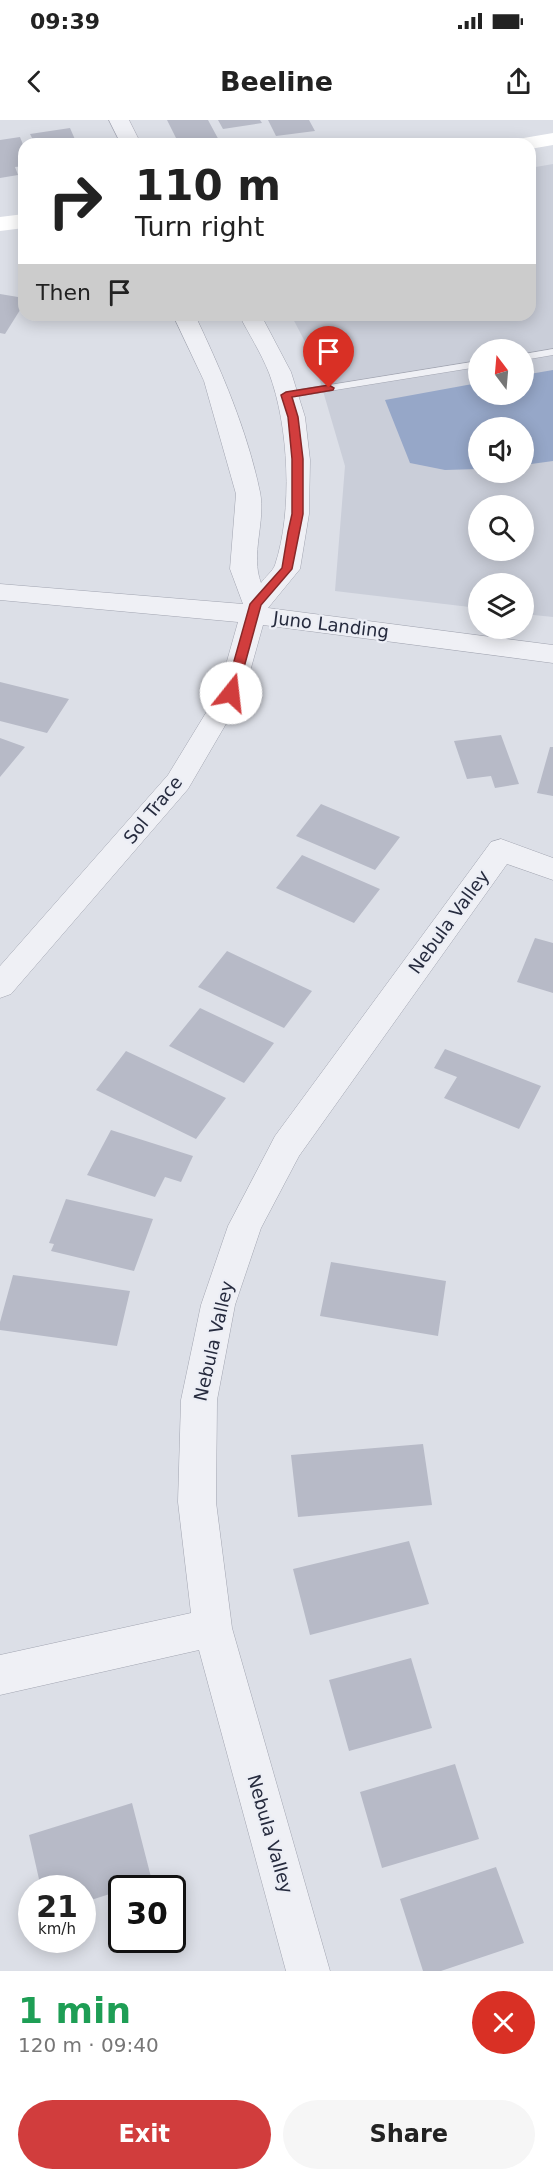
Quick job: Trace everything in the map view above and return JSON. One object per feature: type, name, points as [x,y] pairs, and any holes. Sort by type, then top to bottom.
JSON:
[{"type":"street","points":[[119,120],[128,138]]},
{"type":"street","points":[[536,142],[553,139]]},
{"type":"street","points":[[0,224],[18,222]]},
{"type":"street","points":[[187,321],[215,381],[248,494],[243,569],[255,609]]},
{"type":"street","name":"Sol Trace","points":[[0,986],[178,782],[231,693],[255,609],[287,569],[297,514],[298,459],[293,417],[280,372],[253,321]]},
{"type":"street","name":"Juno Landing","points":[[0,592],[255,609],[553,654]]},
{"type":"street","name":"Nebula Valley","points":[[308,1971],[212,1628],[196,1502],[200,1400],[219,1305],[245,1226],[287,1146],[501,850],[553,869]]},
{"type":"street","points":[[0,1675],[212,1628]]},
{"type":"lane","points":[[534,355],[553,352]]},
{"type":"lane","points":[[286,395],[468,366]]},
{"type":"shaded area","points":[[553,164],[553,617],[534,615],[534,573],[468,573],[468,607],[335,591],[345,466],[313,357],[294,321],[536,321],[536,167]]},
{"type":"water","points":[[553,370],[553,461],[534,464],[534,417],[468,417],[468,469],[445,470],[410,463],[385,400],[468,385],[468,405],[534,405],[534,373]]},
{"type":"building","points":[[167,120],[208,120],[218,138],[176,138]]},
{"type":"building","points":[[218,120],[260,120],[262,123],[223,129]]},
{"type":"building","points":[[268,120],[309,120],[315,131],[276,136]]},
{"type":"building","points":[[70,128],[74,138],[32,138],[30,134]]},
{"type":"building","points":[[20,137],[18,138],[18,167],[15,167],[18,175],[0,178],[0,140]]},
{"type":"building","points":[[0,294],[18,297],[18,313],[5,334],[0,333]]},
{"type":"building","points":[[0,682],[69,699],[47,733],[0,721]]},
{"type":"building","points":[[501,735],[519,784],[495,788],[491,776],[467,779],[454,741]]},
{"type":"building","points":[[0,738],[25,747],[0,777]]},
{"type":"building","points":[[550,747],[553,747],[553,796],[537,793]]},
{"type":"building","points":[[321,804],[400,837],[375,870],[296,836]]},
{"type":"building","points":[[302,855],[380,889],[354,923],[276,888]]},
{"type":"building","points":[[535,938],[553,943],[553,993],[517,982]]},
{"type":"building","points":[[227,951],[312,991],[284,1028],[198,987]]},
{"type":"building","points":[[200,1008],[274,1043],[244,1083],[169,1046]]},
{"type":"building","points":[[445,1049],[541,1086],[519,1129],[444,1098],[457,1077],[434,1068]]},
{"type":"building","points":[[126,1051],[226,1098],[196,1139],[96,1090]]},
{"type":"building","points":[[111,1130],[193,1156],[181,1182],[165,1177],[155,1197],[87,1175]]},
{"type":"building","points":[[66,1199],[153,1219],[134,1271],[51,1251],[54,1244],[49,1243]]},
{"type":"building","points":[[331,1262],[446,1281],[438,1336],[320,1316]]},
{"type":"building","points":[[13,1275],[130,1291],[117,1346],[0,1330],[0,1322]]},
{"type":"building","points":[[423,1444],[432,1505],[298,1517],[291,1455]]},
{"type":"building","points":[[409,1541],[429,1604],[310,1635],[293,1569]]},
{"type":"building","points":[[411,1658],[432,1728],[349,1751],[329,1680]]},
{"type":"building","points":[[455,1764],[479,1839],[382,1868],[360,1792]]},
{"type":"building","points":[[132,1803],[150,1875],[108,1875],[108,1895],[96,1898],[96,1875],[38,1875],[29,1835]]},
{"type":"building","points":[[496,1867],[524,1943],[441,1971],[423,1971],[400,1899]]},
{"type":"route","points":[[231,693],[256,604],[287,569],[294,532],[297,514],[298,459],[293,417],[286,395],[329,388]]}]
